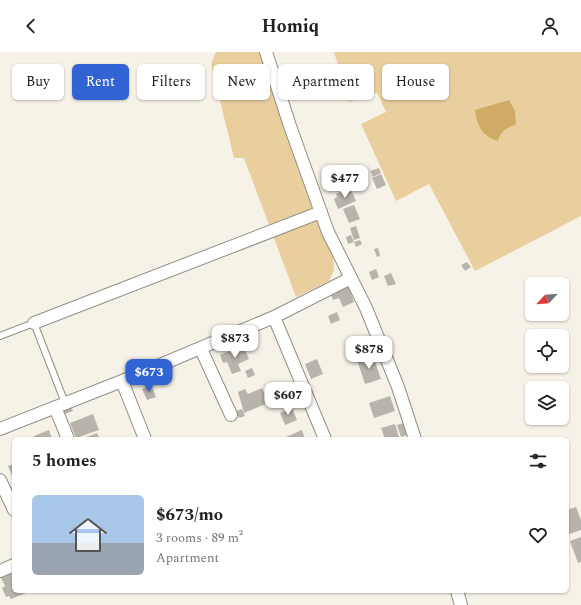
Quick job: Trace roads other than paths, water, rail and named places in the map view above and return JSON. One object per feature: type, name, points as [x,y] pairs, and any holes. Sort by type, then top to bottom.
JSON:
[{"type":"street","points":[[266,52],[321,212],[337,252],[366,308],[398,387],[414,437]]},
{"type":"street","points":[[34,323],[321,212]]},
{"type":"street","points":[[0,429],[201,349],[274,317],[350,278]]},
{"type":"street","points":[[274,317],[324,437]]},
{"type":"street","points":[[201,349],[231,416]]},
{"type":"street","points":[[122,381],[144,437]]},
{"type":"street","points":[[60,405],[68,437]]},
{"type":"street","points":[[0,480],[12,506]]},
{"type":"street","points":[[0,571],[12,566]]},
{"type":"street","points":[[458,593],[461,605]]},
{"type":"lane","points":[[0,336],[34,323],[60,405]]}]
